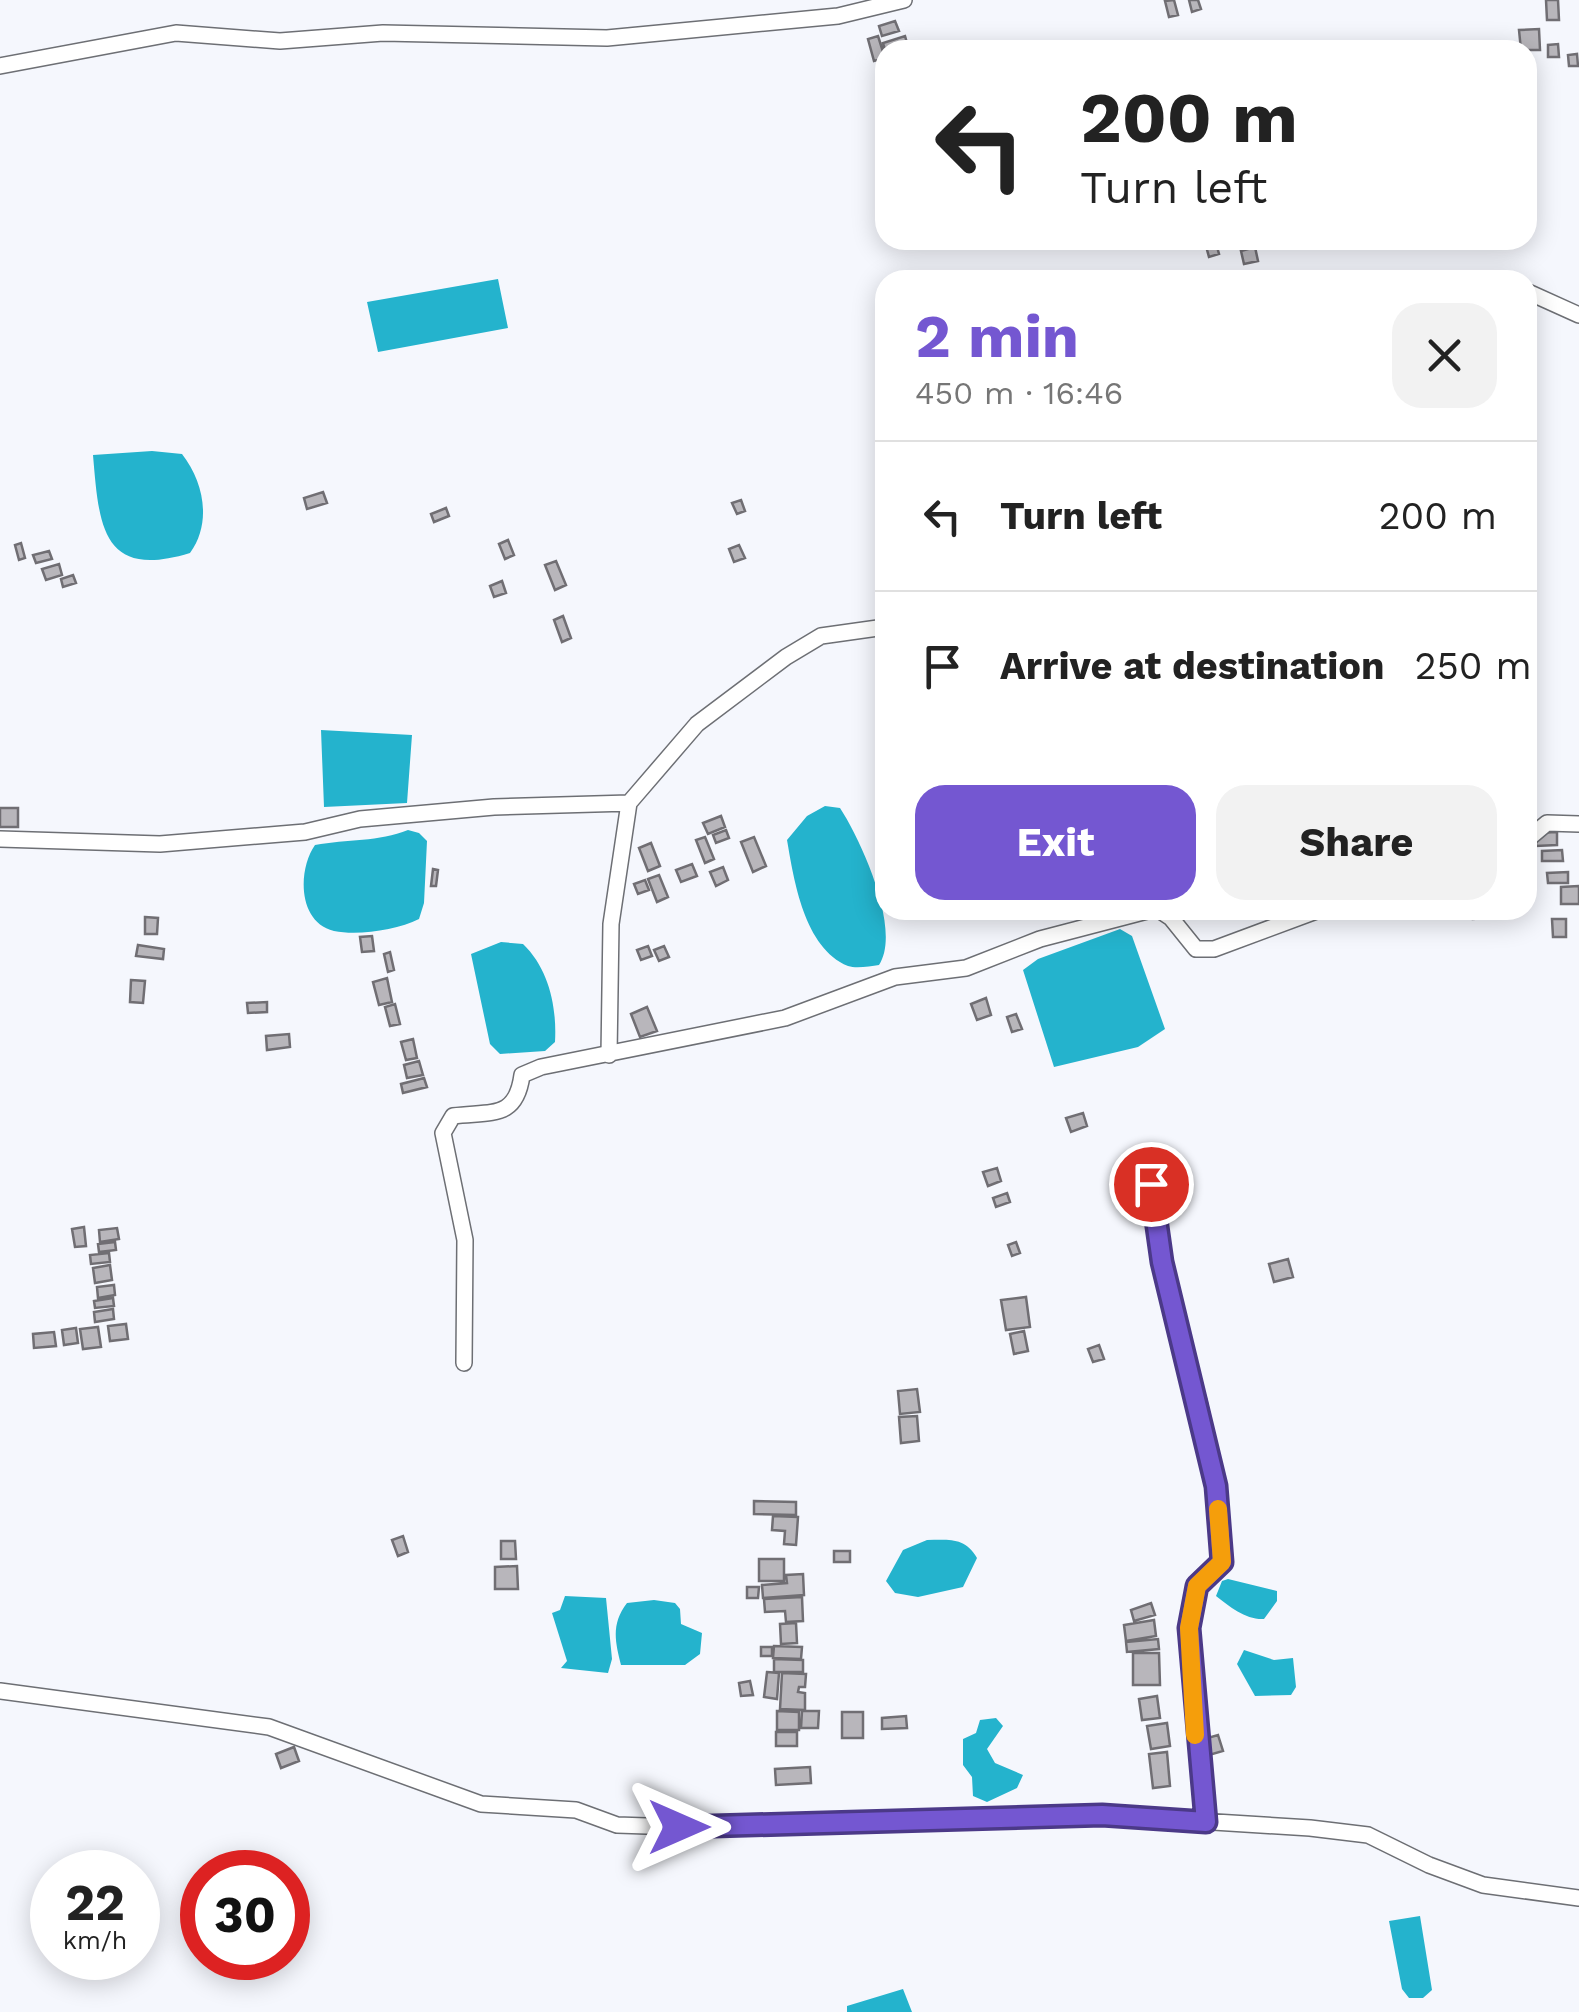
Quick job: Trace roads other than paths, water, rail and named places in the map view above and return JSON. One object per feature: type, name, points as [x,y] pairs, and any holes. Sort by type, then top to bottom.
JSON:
[{"type":"street","points":[[0,66],[176,33],[280,42],[384,33],[607,38],[838,16],[904,0]]},
{"type":"street","points":[[1537,296],[1579,315]]},
{"type":"street","points":[[609,1055],[611,924],[629,803],[698,724],[786,657],[821,636],[875,628]]},
{"type":"street","points":[[0,839],[160,844],[305,832],[360,820],[475,809],[629,803]]},
{"type":"street","points":[[1537,831],[1547,823],[1579,824]]},
{"type":"street","points":[[464,1363],[465,1240],[443,1133],[453,1116],[508,1109],[519,1098],[522,1075],[688,1035],[785,1018],[894,976],[966,968],[1040,939],[1113,920]]},
{"type":"street","points":[[1173,920],[1196,949],[1214,949],[1293,920]]},
{"type":"street","points":[[1151,1184],[1166,1279],[1216,1486],[1222,1562],[1197,1586],[1189,1628],[1206,1822]]},
{"type":"street","points":[[0,1691],[270,1727],[481,1804],[576,1810],[617,1826],[706,1828],[1102,1815],[1206,1822],[1368,1835],[1483,1885],[1579,1898]]},
{"type":"water","points":[[498,279],[508,328],[378,352],[367,302]]},
{"type":"water","points":[[152,451],[182,454],[196,477],[203,516],[190,553],[139,559],[122,553],[103,524],[93,455]]},
{"type":"water","points":[[321,730],[412,735],[407,803],[324,807]]},
{"type":"water","points":[[825,806],[840,808],[858,841],[875,882],[875,920],[884,920],[886,930],[879,965],[848,966],[833,957],[811,929],[793,874],[787,840],[807,816]]},
{"type":"water","points":[[408,830],[427,841],[424,903],[419,919],[389,929],[354,933],[322,926],[313,917],[304,894],[306,867],[315,845]]},
{"type":"water","points":[[1120,929],[1132,936],[1165,1029],[1138,1047],[1054,1067],[1023,970],[1038,959]]},
{"type":"water","points":[[501,942],[523,944],[545,977],[553,1002],[555,1042],[545,1051],[500,1054],[490,1044],[471,954]]},
{"type":"water","points":[[927,1540],[956,1541],[972,1551],[977,1558],[963,1587],[918,1597],[895,1593],[886,1581],[903,1550]]},
{"type":"water","points":[[1228,1579],[1277,1591],[1277,1601],[1264,1619],[1245,1615],[1216,1596],[1222,1581]]},
{"type":"water","points":[[565,1596],[606,1598],[612,1659],[608,1673],[561,1668],[567,1661],[552,1613],[560,1610]]},
{"type":"water","points":[[627,1603],[675,1603],[680,1609],[681,1624],[702,1633],[700,1654],[685,1665],[621,1665],[618,1618]]},
{"type":"water","points":[[1244,1650],[1274,1660],[1293,1658],[1296,1687],[1291,1695],[1255,1696],[1237,1664]]},
{"type":"water","points":[[996,1718],[1003,1726],[987,1749],[995,1763],[1023,1775],[1017,1788],[987,1802],[973,1796],[972,1777],[963,1765],[963,1739],[976,1733],[980,1720]]},
{"type":"water","points":[[1420,1916],[1432,1990],[1423,1998],[1409,1998],[1402,1989],[1389,1921]]},
{"type":"water","points":[[903,1989],[912,2012],[847,2012],[847,2006]]}]
